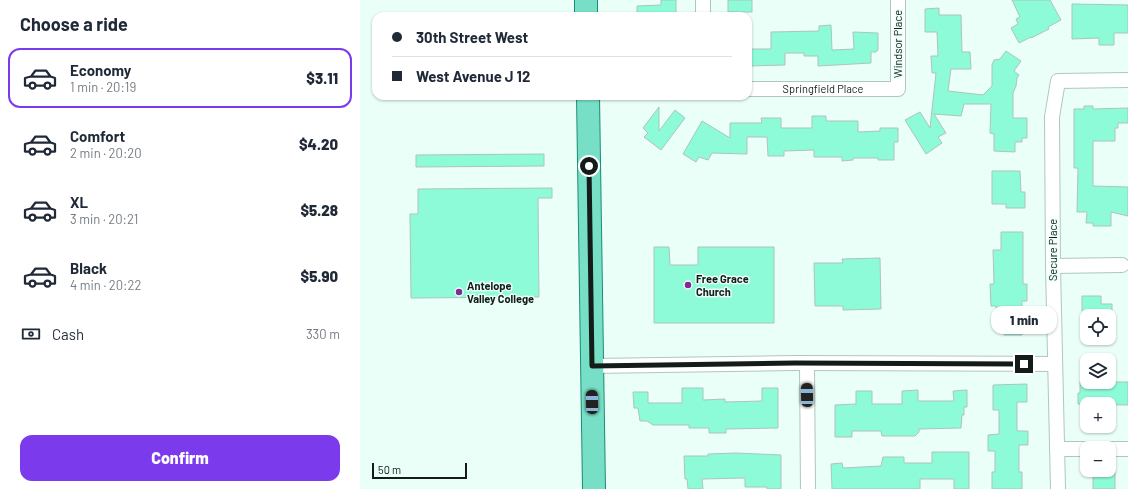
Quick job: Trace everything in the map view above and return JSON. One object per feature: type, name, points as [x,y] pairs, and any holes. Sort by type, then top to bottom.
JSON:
[{"type":"main road","points":[[586,0],[586,12]]},
{"type":"main road","points":[[588,100],[594,489]]},
{"type":"street","points":[[703,0],[703,12]]},
{"type":"street","name":"Windsor Place","points":[[898,0],[898,89]]},
{"type":"street","name":"Secure Place","points":[[1058,489],[1052,266],[1052,117],[1058,81],[1128,80]]},
{"type":"street","name":"Springfield Place","points":[[752,89],[898,89]]},
{"type":"street","points":[[1052,266],[1122,265]]},
{"type":"street","points":[[592,366],[807,363],[1055,364]]},
{"type":"street","points":[[807,363],[808,489]]},
{"type":"street","points":[[1116,449],[1128,448]]},
{"type":"street","points":[[1057,449],[1080,449]]},
{"type":"building","points":[[661,0],[676,0],[676,12],[637,12],[637,6],[661,5]]},
{"type":"building","points":[[728,0],[752,0],[752,12],[728,12]]},
{"type":"building","points":[[1012,0],[1050,0],[1061,20],[1048,27],[1049,29],[1019,43],[1011,28],[1018,24],[1016,19],[1020,17]]},
{"type":"building","points":[[1072,4],[1128,5],[1128,33],[1114,33],[1114,45],[1099,45],[1099,38],[1072,39]]},
{"type":"building","points":[[939,8],[939,15],[961,15],[962,52],[970,52],[971,69],[951,69],[948,91],[983,95],[992,86],[992,65],[994,60],[1000,59],[1006,51],[1021,61],[1014,71],[1019,75],[1013,93],[1013,118],[1027,118],[1027,138],[1022,138],[1022,142],[1015,142],[1015,152],[994,151],[994,134],[990,133],[991,104],[964,104],[961,116],[934,114],[946,133],[938,137],[942,143],[926,154],[905,120],[920,112],[930,128],[936,73],[932,73],[931,56],[938,56],[937,32],[925,32],[925,9]]},
{"type":"building","points":[[831,25],[832,50],[854,49],[853,32],[878,33],[878,50],[876,52],[871,52],[871,63],[818,66],[818,56],[804,56],[804,53],[785,53],[785,65],[752,66],[752,49],[771,49],[771,32],[819,31],[819,26]]},
{"type":"building","points":[[1084,106],[1093,106],[1093,109],[1128,108],[1128,123],[1118,123],[1118,128],[1115,128],[1115,141],[1093,141],[1093,186],[1128,187],[1128,216],[1111,212],[1111,226],[1093,226],[1093,223],[1086,223],[1087,212],[1077,212],[1078,168],[1074,168],[1074,109],[1084,109]]},
{"type":"building","points":[[659,107],[659,131],[675,110],[685,118],[661,150],[644,137],[648,133],[643,128]]},
{"type":"building","points":[[812,116],[826,116],[826,121],[858,121],[858,132],[880,131],[880,128],[898,128],[898,142],[894,142],[894,160],[878,160],[878,158],[853,158],[853,160],[842,161],[842,157],[814,157],[814,150],[784,151],[784,156],[768,156],[767,137],[747,137],[747,154],[712,153],[708,160],[699,157],[696,162],[683,154],[702,121],[730,138],[730,123],[762,123],[761,118],[781,118],[781,128],[812,128]]},
{"type":"building","points":[[544,154],[544,166],[416,167],[416,155]]},
{"type":"building","points":[[992,171],[1020,171],[1021,192],[1025,192],[1025,208],[1006,208],[1006,204],[992,204]]},
{"type":"building","points":[[552,188],[552,198],[538,198],[539,297],[411,298],[410,214],[418,214],[418,189]]},
{"type":"building","points":[[1001,232],[1023,232],[1023,284],[1027,284],[1027,301],[1022,301],[1022,335],[1004,335],[1004,324],[996,324],[996,306],[991,306],[990,284],[994,284],[993,250],[1001,250]]},
{"type":"building","name":"Free Grace Church","points":[[654,247],[669,247],[670,265],[698,265],[698,247],[774,247],[774,323],[654,323]]},
{"type":"building","points":[[880,258],[881,309],[843,310],[843,306],[815,306],[814,263],[843,263],[842,259]]},
{"type":"building","points":[[1082,296],[1101,296],[1101,304],[1112,304],[1112,309],[1082,309]]},
{"type":"building","points":[[1116,382],[1128,382],[1128,405],[1116,405],[1116,397],[1080,397],[1080,404],[1078,404],[1078,393],[1080,393],[1080,389],[1116,389]]},
{"type":"building","points":[[1027,384],[1027,402],[1017,402],[1017,431],[1028,431],[1028,445],[1019,445],[1019,472],[1022,472],[1022,489],[992,489],[992,472],[995,472],[995,451],[988,451],[988,435],[999,434],[999,410],[993,410],[993,385]]},
{"type":"building","points":[[682,388],[703,388],[703,400],[725,399],[725,402],[762,401],[762,388],[778,388],[778,428],[726,429],[726,433],[709,433],[709,428],[689,428],[689,425],[653,425],[647,421],[640,421],[638,408],[634,408],[633,392],[648,392],[648,403],[682,403]]},
{"type":"building","points":[[918,390],[918,401],[954,401],[953,391],[967,390],[967,407],[964,407],[961,428],[919,429],[919,432],[915,436],[882,436],[881,431],[852,431],[852,437],[835,437],[835,405],[856,404],[856,391],[872,391],[872,404],[902,404],[902,391]]},
{"type":"building","points":[[932,452],[969,452],[969,489],[954,489],[954,479],[920,479],[920,489],[832,489],[831,464],[842,463],[843,468],[881,466],[883,457],[904,457],[904,463],[932,463]]},
{"type":"building","points":[[736,453],[781,455],[781,489],[767,489],[767,487],[745,487],[745,478],[702,479],[703,489],[688,489],[687,479],[685,479],[684,456],[708,456],[708,454]]},
{"type":"building","points":[[1093,477],[1115,477],[1115,489],[1093,489]]},
{"type":"place","name":"Free Grace Church","points":[[688,285]]},
{"type":"place","name":"Antelope Valley College","points":[[459,292]]},
{"type":"route","points":[[589,166],[592,366],[795,363],[1024,364]]}]
